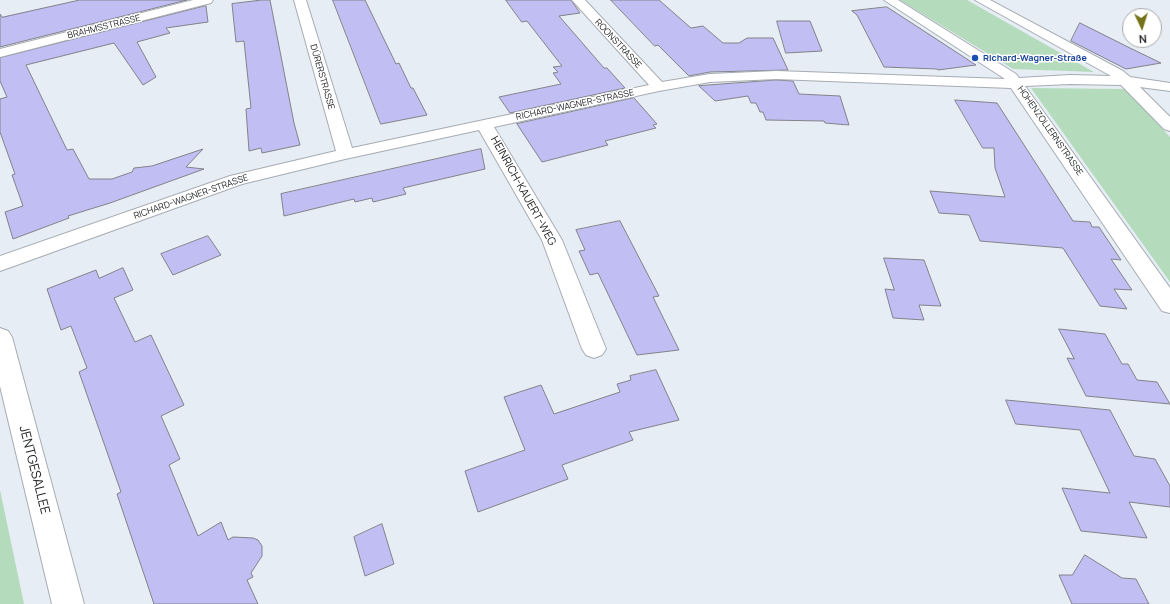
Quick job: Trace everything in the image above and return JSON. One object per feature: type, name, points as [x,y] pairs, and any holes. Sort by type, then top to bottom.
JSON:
[{"type":"street","name":"BRAHMSSTRASSE","points":[[8,38],[169,0]]},
{"type":"street","name":"BRAHMSSTRASSE","points":[[0,52],[208,0]]},
{"type":"street","name":"DÜRERSTRASSE","points":[[300,0],[345,154]]},
{"type":"street","name":"ROONSTRASSE","points":[[578,0],[659,87]]},
{"type":"street","name":"HOHENZOLLERNSTRASSE","points":[[890,0],[1004,71],[1016,83],[1170,304]]},
{"type":"street","points":[[981,0],[1100,64],[1127,82],[1170,126]]},
{"type":"street","name":"RICHARD-WAGNER-STRASSE","points":[[0,264],[236,180],[345,154],[484,124],[659,87],[710,78],[776,75],[1016,83],[1064,80],[1127,82],[1170,87]]},
{"type":"street","name":"HEINRICH-KAUERT-WEG","points":[[484,124],[552,240],[594,349]]},
{"type":"street","name":"JENTGESALLEE","points":[[0,337],[68,604]]},
{"type":"green space","points":[[900,0],[967,0],[1094,72],[1013,69]]},
{"type":"green space","points":[[1031,88],[1125,89],[1170,137],[1170,282]]},
{"type":"green space","points":[[0,490],[24,604],[0,604]]},
{"type":"building","points":[[80,0],[187,0],[0,47],[0,14],[2,17]]},
{"type":"building","points":[[270,0],[294,123],[300,145],[262,153],[261,148],[249,151],[246,109],[251,108],[244,41],[236,42],[232,4]]},
{"type":"building","points":[[333,0],[365,0],[396,64],[399,63],[411,88],[413,88],[427,115],[381,124]]},
{"type":"building","points":[[506,0],[571,0],[580,13],[559,16],[604,68],[607,68],[625,88],[510,113],[499,97],[561,84],[553,73],[558,72],[553,67],[562,66],[527,21],[522,22]]},
{"type":"building","points":[[611,0],[659,0],[691,28],[703,26],[723,43],[739,43],[747,38],[773,38],[788,70],[710,72],[689,76],[658,45],[655,46]]},
{"type":"building","points":[[206,6],[208,22],[166,28],[170,33],[137,42],[156,77],[143,85],[114,43],[26,65],[67,150],[73,149],[89,179],[112,179],[132,172],[134,168],[152,166],[203,149],[186,167],[204,169],[110,203],[68,216],[69,218],[13,239],[5,212],[23,206],[12,175],[15,174],[0,132],[0,99],[7,97],[0,81],[0,58]]},
{"type":"building","points":[[887,7],[976,65],[938,70],[884,67],[857,15],[852,11]]},
{"type":"building","points":[[777,21],[810,21],[822,51],[786,53]]},
{"type":"building","points":[[1080,23],[1122,44],[1122,48],[1131,48],[1161,63],[1126,69],[1071,41]]},
{"type":"building","points":[[776,80],[793,81],[799,94],[840,96],[849,125],[825,123],[824,121],[766,120],[763,112],[760,112],[756,103],[751,103],[748,96],[715,101],[699,86]]},
{"type":"building","points":[[634,98],[657,124],[653,125],[656,128],[605,141],[608,145],[542,162],[517,124]]},
{"type":"building","points":[[955,100],[997,103],[1073,221],[1090,222],[1092,227],[1099,227],[1121,260],[1111,259],[1132,290],[1114,289],[1127,309],[1100,306],[1063,248],[980,241],[969,215],[939,213],[930,191],[1005,197],[995,168],[994,148],[983,148]]},
{"type":"building","points":[[481,149],[485,169],[403,188],[406,194],[373,202],[372,198],[355,202],[354,199],[284,216],[281,194]]},
{"type":"building","points":[[620,221],[659,296],[653,297],[679,350],[637,355],[598,273],[590,275],[579,251],[585,250],[576,230]]},
{"type":"building","points":[[208,236],[221,255],[173,275],[161,254]]},
{"type":"building","points":[[884,258],[924,260],[941,306],[919,305],[924,320],[893,318],[885,289],[894,290]]},
{"type":"building","points":[[123,268],[133,290],[114,298],[135,342],[151,335],[184,405],[161,416],[180,459],[169,465],[198,536],[221,522],[228,540],[233,537],[253,538],[258,540],[262,546],[262,556],[251,573],[253,577],[247,580],[258,604],[154,604],[117,494],[121,492],[79,372],[87,368],[71,326],[61,330],[47,289],[96,270],[99,278]]},
{"type":"building","points":[[1059,329],[1105,334],[1122,364],[1128,364],[1137,380],[1157,382],[1170,404],[1086,396],[1067,358],[1074,359]]},
{"type":"building","points":[[656,370],[679,420],[629,432],[633,440],[562,465],[568,479],[478,512],[465,471],[525,450],[504,397],[541,385],[554,414],[620,392],[617,384],[631,380],[630,376]]},
{"type":"building","points":[[1006,400],[1110,410],[1134,456],[1155,459],[1170,486],[1170,507],[1129,502],[1147,538],[1081,531],[1062,488],[1110,493],[1080,430],[1016,424]]},
{"type":"building","points":[[382,524],[394,564],[365,576],[354,537]]},
{"type":"building","points":[[1085,555],[1122,578],[1136,579],[1149,604],[1072,604],[1059,575],[1072,575]]},
{"type":"place","name":"Richard-Wagner-Straße","points":[[975,58]]}]
